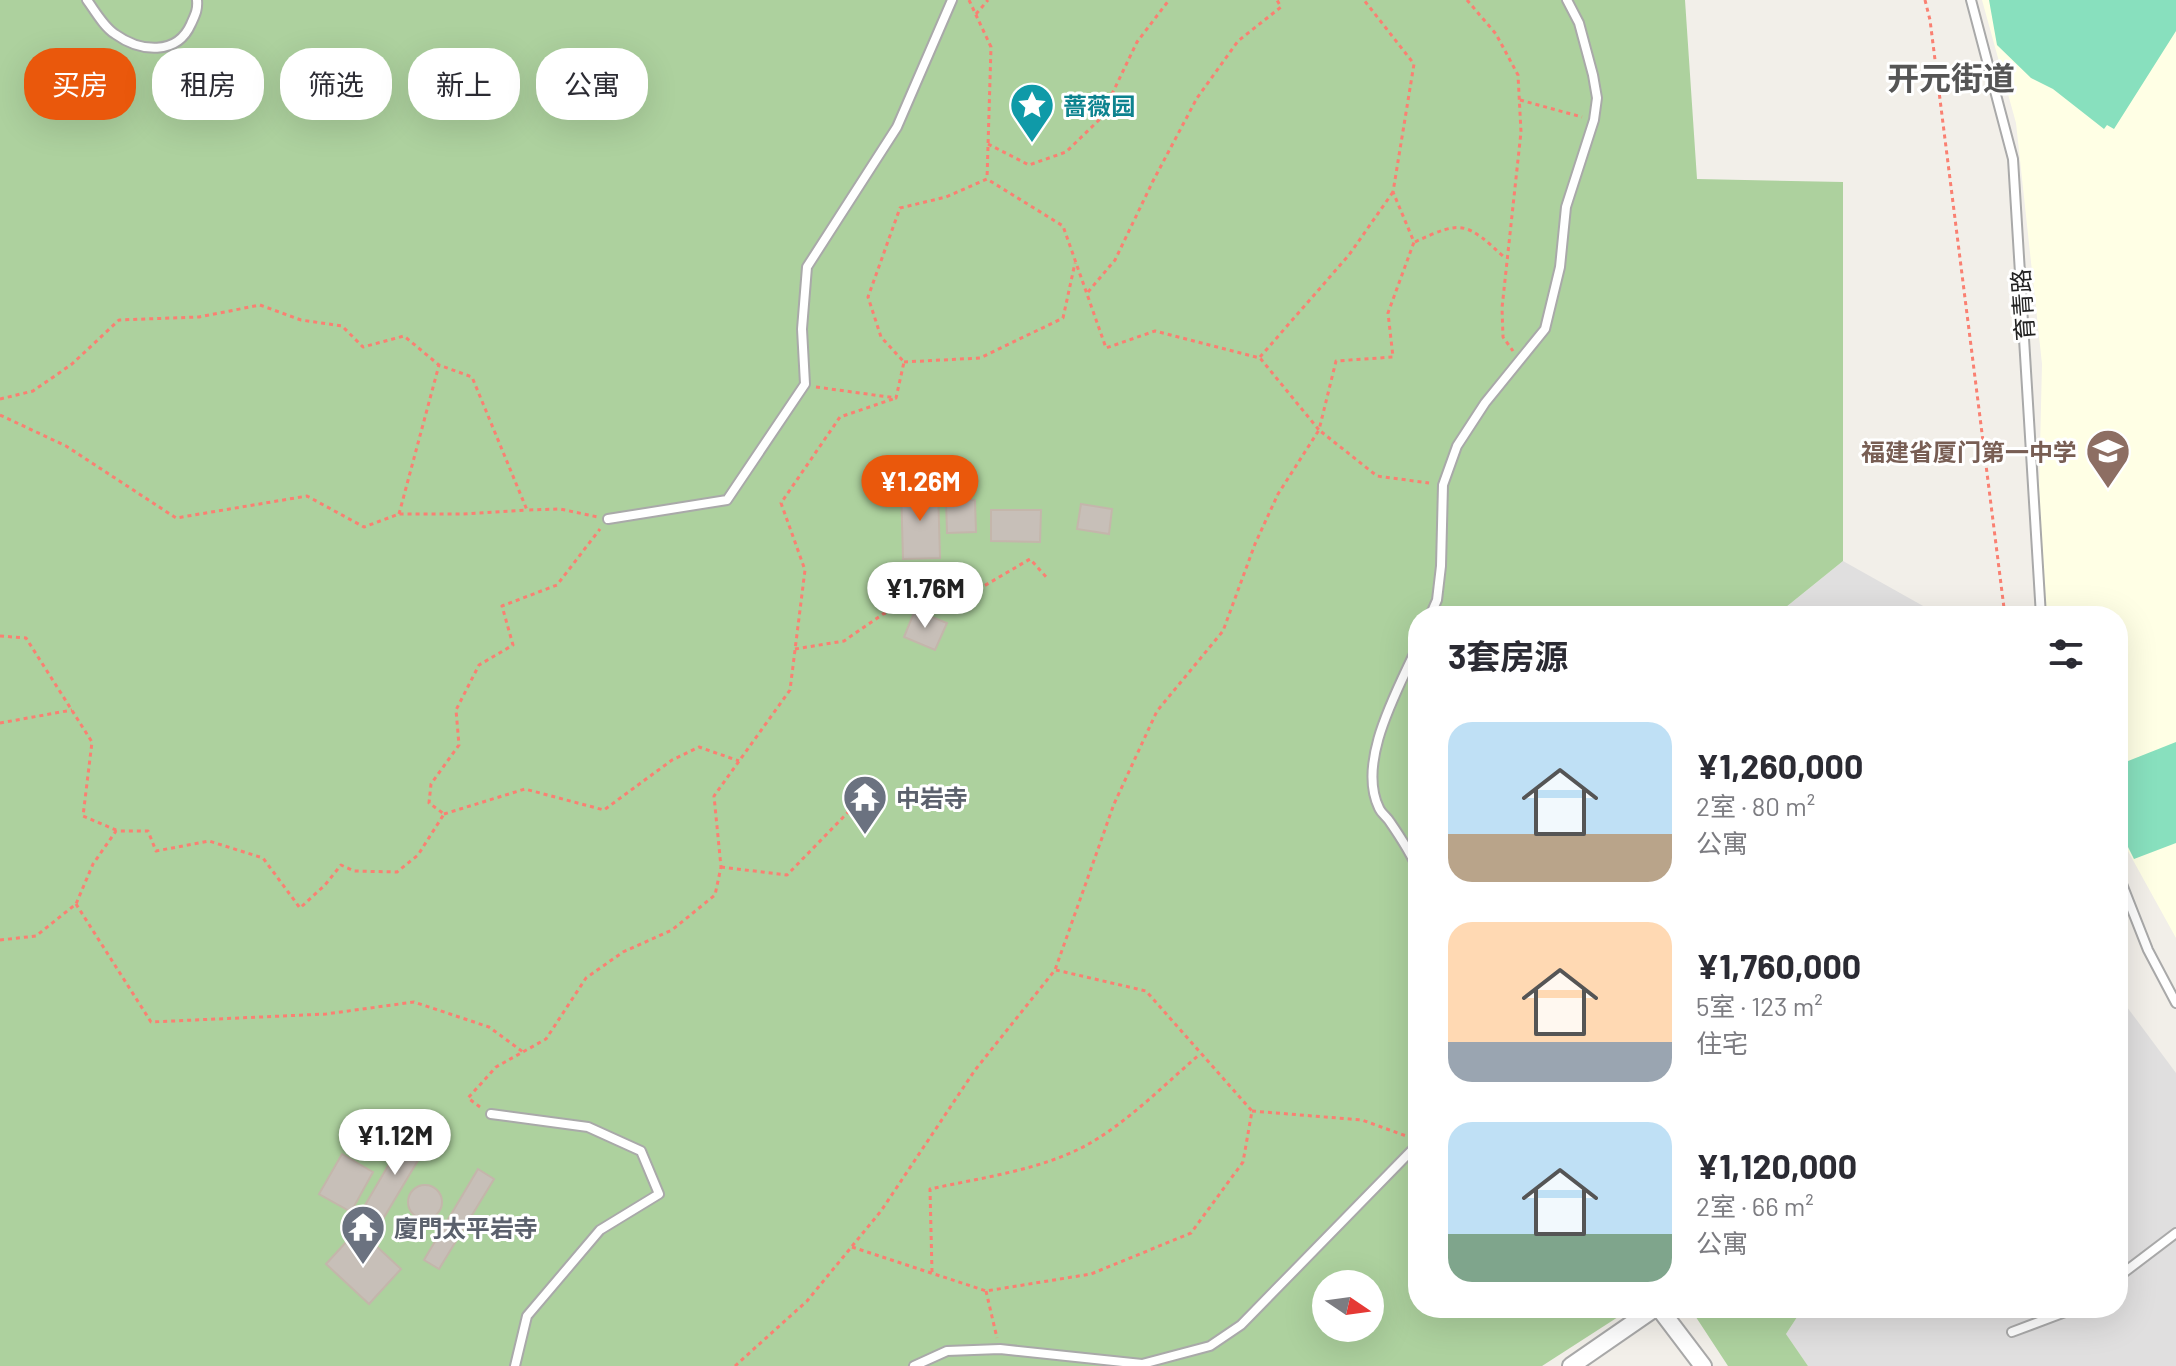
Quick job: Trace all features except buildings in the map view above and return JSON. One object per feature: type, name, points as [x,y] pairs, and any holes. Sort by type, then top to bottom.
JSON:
[{"type":"street","points":[[1571,1366],[1642,1318]]},
{"type":"street","points":[[1665,1318],[1703,1366]]},
{"type":"lane","points":[[87,0],[114,34],[144,48],[170,47],[186,36],[198,9],[197,0]]},
{"type":"lane","points":[[608,519],[727,500],[805,384],[802,329],[807,267],[897,127],[952,0]]},
{"type":"lane","points":[[1434,606],[1441,566],[1443,485],[1457,446],[1485,403],[1545,329],[1560,267],[1566,207],[1594,120],[1597,98],[1593,75],[1579,23],[1567,0]]},
{"type":"lane","name":"育青路","points":[[1971,0],[2013,159],[2040,606]]},
{"type":"lane","points":[[1408,668],[1381,730],[1373,770],[1374,793],[1380,810],[1408,849]]},
{"type":"lane","points":[[2128,899],[2148,950],[2176,1003]]},
{"type":"lane","points":[[491,1114],[588,1127],[641,1151],[659,1194],[600,1230],[527,1316],[515,1366]]},
{"type":"lane","points":[[914,1366],[947,1351],[1000,1349],[1142,1364],[1210,1346],[1241,1325],[1408,1152]]},
{"type":"lane","points":[[2128,1269],[2176,1233]]},
{"type":"lane","points":[[2012,1332],[2049,1318]]},
{"type":"path","points":[[969,0],[991,47],[987,179]]},
{"type":"path","points":[[976,14],[988,0]]},
{"type":"path","points":[[988,144],[1029,165],[1066,152],[1100,119],[1137,42],[1169,0]]},
{"type":"path","points":[[1087,293],[1115,260],[1197,98],[1238,41],[1281,7],[1277,0]]},
{"type":"path","points":[[1260,358],[1349,255],[1393,192],[1414,64],[1364,0]]},
{"type":"path","points":[[1467,0],[1496,34],[1518,75],[1521,132],[1502,308],[1503,337],[1519,361]]},
{"type":"path","points":[[1925,0],[1956,219],[2004,606]]},
{"type":"path","points":[[1519,100],[1594,120]]},
{"type":"path","points":[[987,179],[1063,226],[1106,348],[1155,331],[1260,358],[1319,430],[1377,476],[1443,485]]},
{"type":"path","points":[[904,362],[881,337],[868,297],[900,208],[946,197],[987,179]]},
{"type":"path","points":[[735,1366],[807,1301],[852,1247],[881,1211],[975,1070],[1055,970],[1114,804],[1157,711],[1223,631],[1255,544],[1278,494],[1319,430],[1336,361],[1393,357],[1388,313],[1414,242],[1393,192]]},
{"type":"path","points":[[1414,242],[1446,227],[1475,230],[1505,258]]},
{"type":"path","points":[[904,362],[980,358],[1063,318],[1076,262]]},
{"type":"path","points":[[0,399],[33,391],[72,364],[119,320],[199,317],[260,305],[301,320],[342,326],[363,347],[404,336],[439,365],[472,377],[527,510]]},
{"type":"path","points":[[896,398],[904,362]]},
{"type":"path","points":[[399,514],[439,365]]},
{"type":"path","points":[[805,384],[896,398]]},
{"type":"path","points":[[491,1114],[468,1098],[496,1067],[546,1039],[586,978],[623,952],[672,930],[715,895],[721,867],[714,796],[790,690],[805,570],[781,503],[840,417],[896,398]]},
{"type":"path","points":[[0,415],[66,446],[176,518],[307,496],[364,527],[399,514],[560,509],[608,519],[557,585],[502,606],[513,645],[479,665],[456,710],[459,745],[431,784],[429,803],[444,814]]},
{"type":"path","points":[[795,649],[844,641],[883,614],[919,601],[950,565],[984,586],[1030,559],[1048,579]]},
{"type":"path","points":[[0,636],[26,638],[92,742],[83,816],[116,831],[148,831],[156,851],[209,841],[263,858],[300,908],[341,865],[354,871],[397,872],[418,855],[444,814],[525,789],[604,810],[672,760],[699,747],[739,761]]},
{"type":"path","points":[[0,723],[72,710]]},
{"type":"path","points":[[721,867],[787,875],[857,803]]},
{"type":"path","points":[[0,940],[36,936],[76,904],[93,864],[116,831]]},
{"type":"path","points":[[76,904],[151,1022],[326,1014],[414,1002],[489,1027],[523,1052]]},
{"type":"path","points":[[1055,970],[1146,991],[1252,1111],[1362,1120],[1408,1138]]},
{"type":"path","points":[[932,1273],[930,1189],[1025,1168],[1084,1147],[1125,1118],[1200,1054]]},
{"type":"path","points":[[852,1247],[986,1291],[1091,1274],[1191,1233],[1243,1162],[1252,1111]]},
{"type":"path","points":[[986,1291],[1000,1349]]},
{"type":"shaded area","name":"福建省厦门第一中学","points":[[1982,0],[2176,0],[2176,938],[2128,851],[2128,606],[2036,606],[2042,364],[2016,123]]},
{"type":"shaded area","points":[[1843,561],[1923,606],[1787,606]]},
{"type":"shaded area","points":[[2128,1008],[2176,1073],[2176,1366],[1808,1366],[1786,1334],[1796,1318],[2128,1318]]},
{"type":"green space","points":[[0,0],[1685,0],[1697,179],[1843,182],[1843,561],[1787,606],[1408,606],[1408,1318],[1616,1318],[1542,1366],[0,1366]]},
{"type":"green space","points":[[1989,0],[2176,0],[2176,31],[2114,129],[2107,125],[2104,129],[2053,89],[2031,78],[1997,45]]},
{"type":"green space","points":[[2176,742],[2176,843],[2134,859],[2128,847],[2128,761]]},
{"type":"green space","points":[[1697,1318],[1796,1318],[1786,1334],[1808,1366],[1728,1366]]},
{"type":"place","name":"蔷薇园","points":[[1032,144]]},
{"type":"place","name":"福建省厦门第一中学","points":[[2108,490]]},
{"type":"place","name":"中岩寺","points":[[865,836]]},
{"type":"place","name":"廈門太平岩寺","points":[[363,1266]]},
{"type":"district","name":"开元街道","points":[[1951,77]]}]
